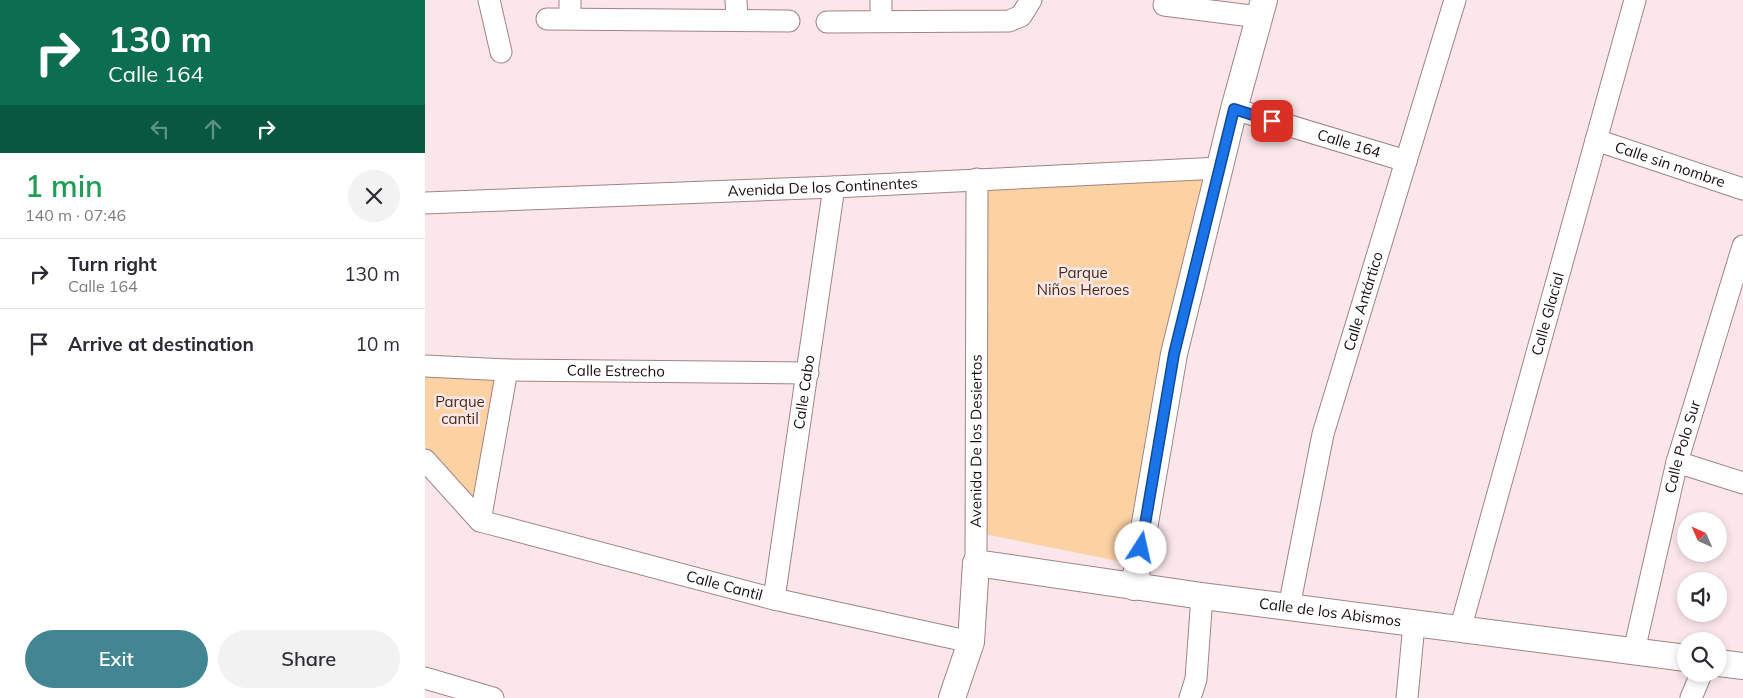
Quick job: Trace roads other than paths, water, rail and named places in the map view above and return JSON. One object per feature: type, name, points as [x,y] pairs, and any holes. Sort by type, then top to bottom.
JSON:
[{"type":"street","points":[[489,0],[501,52]]},
{"type":"street","points":[[827,22],[881,10],[1009,20],[1021,16],[1031,0]]},
{"type":"street","name":"Calle Antártico","points":[[1289,607],[1323,434],[1455,0]]},
{"type":"street","name":"Calle Glacial","points":[[1460,630],[1635,0]]},
{"type":"street","points":[[1134,587],[1174,354],[1234,109],[1262,8],[1164,5]]},
{"type":"street","points":[[547,19],[570,9],[736,10],[789,21]]},
{"type":"street","name":"Calle 164","points":[[1234,109],[1406,161]]},
{"type":"street","name":"Calle sin nombre","points":[[1596,140],[1743,189]]},
{"type":"street","name":"Avenida De los Continentes","points":[[425,203],[834,187],[1220,168]]},
{"type":"street","name":"Avenida De los Desiertos","points":[[952,698],[971,642],[976,563],[977,180]]},
{"type":"street","name":"Calle Cabo","points":[[774,599],[834,187]]},
{"type":"street","name":"Calle Polo Sur","points":[[1634,651],[1677,462],[1736,293],[1743,246]]},
{"type":"street","name":"Calle Estrecho","points":[[425,366],[507,370],[808,373]]},
{"type":"street","points":[[480,520],[507,370]]},
{"type":"street","points":[[425,460],[480,520]]},
{"type":"street","points":[[1677,462],[1743,483]]},
{"type":"street","name":"Calle Cantil","points":[[480,520],[774,599],[971,642]]},
{"type":"street","name":"Calle de los Abismos","points":[[976,563],[1134,587],[1677,657]]},
{"type":"street","points":[[1190,698],[1195,679],[1202,596]]},
{"type":"street","points":[[1407,698],[1414,624]]},
{"type":"street","points":[[1727,664],[1743,666]]},
{"type":"street","points":[[425,678],[493,698]]},
{"type":"street","points":[[1691,698],[1698,682]]},
{"type":"park label","name":"Parque Niños Heroes","points":[[1083,282]]},
{"type":"park label","name":"Parque cantil","points":[[460,410]]}]
